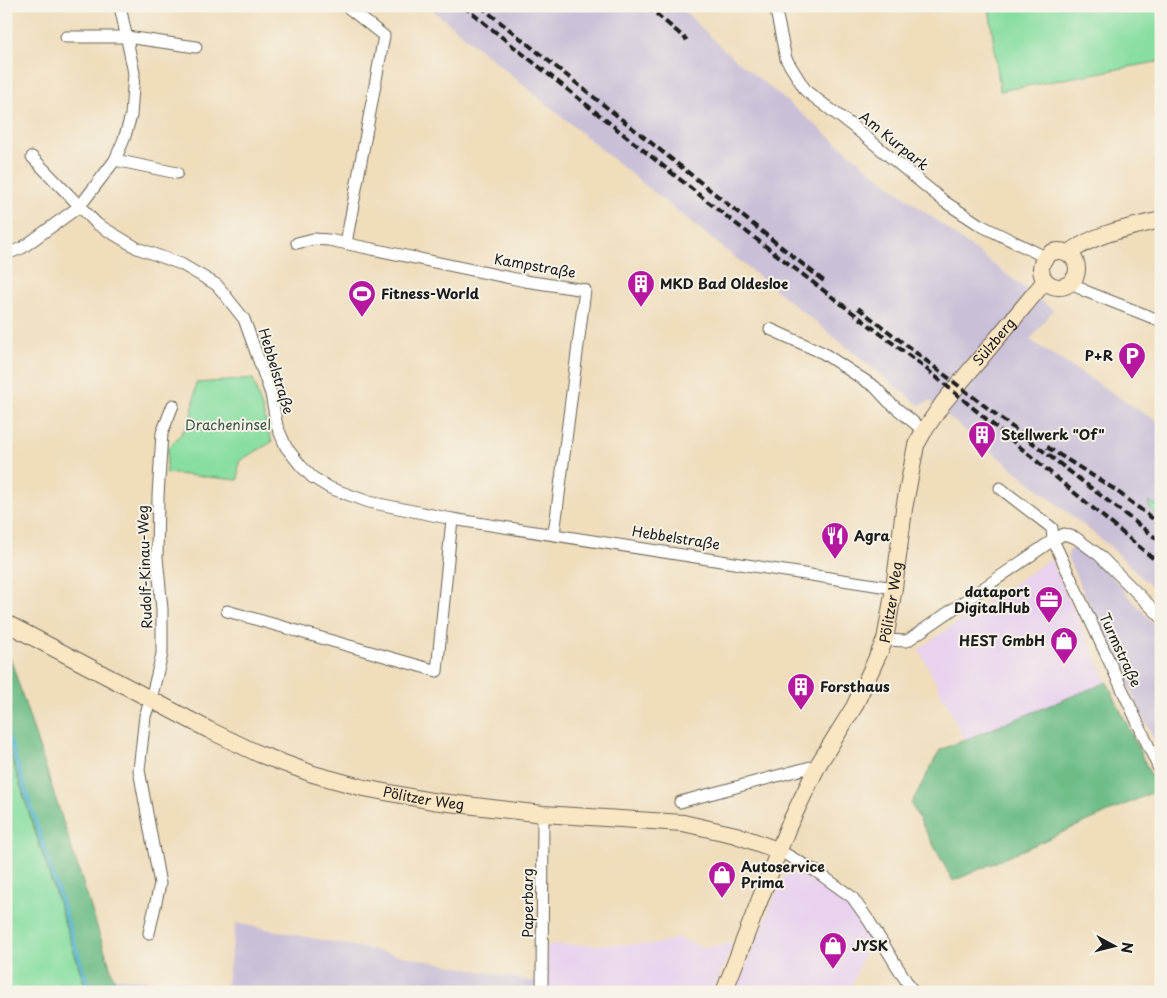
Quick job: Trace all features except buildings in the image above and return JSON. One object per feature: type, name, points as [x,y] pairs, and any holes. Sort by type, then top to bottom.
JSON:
[{"type":"main road","points":[[1069,253],[1093,238],[1119,229],[1161,220]]},
{"type":"main road","points":[[1059,250],[1069,253],[1076,262],[1077,267],[1072,282],[1061,287],[1055,287],[1045,281],[1042,276],[1041,266],[1046,257],[1059,250]]},
{"type":"main road","name":"Sülzberg","points":[[943,403],[1045,281]]},
{"type":"main road","name":"Pölitzer Weg","points":[[6,623],[217,734],[259,754],[312,774],[364,788],[432,801],[543,814],[683,823],[736,835],[780,851],[788,827],[818,765],[854,707],[885,640],[916,445],[943,403]]},
{"type":"main road","points":[[724,992],[780,851]]},
{"type":"street","points":[[6,254],[22,248],[80,206],[115,160],[131,116],[134,73],[120,6]]},
{"type":"street","points":[[346,6],[384,36],[346,243]]},
{"type":"street","name":"Am Kurpark","points":[[775,6],[786,59],[806,91],[855,128],[945,202],[980,225],[1046,257]]},
{"type":"street","points":[[66,37],[128,37],[196,46]]},
{"type":"street","name":"Hebbelstraße","points":[[32,157],[96,224],[137,248],[181,264],[217,285],[244,319],[270,394],[277,426],[286,447],[300,466],[312,477],[330,488],[370,502],[452,519],[894,588]]},
{"type":"street","points":[[115,160],[177,173]]},
{"type":"street","name":"Kampstraße","points":[[297,243],[313,239],[346,243],[525,281],[585,290],[554,534]]},
{"type":"street","points":[[1072,282],[1085,291],[1161,321]]},
{"type":"street","points":[[770,329],[823,353],[862,378],[875,387],[889,402],[924,431]]},
{"type":"street","name":"Rudolf-Kinau-Weg","points":[[149,933],[160,884],[139,770],[145,716],[162,654],[162,609],[157,557],[158,496],[162,433],[173,405]]},
{"type":"street","name":"Turmstraße","points":[[1000,488],[1052,528],[1053,540],[1161,773]]},
{"type":"street","points":[[227,611],[437,671],[452,519]]},
{"type":"street","points":[[885,640],[907,641],[1064,534],[1076,538],[1099,555],[1161,617]]},
{"type":"street","points":[[680,802],[818,765]]},
{"type":"street","name":"Paperbarg","points":[[542,992],[543,814]]},
{"type":"street","points":[[780,851],[817,872],[852,897],[913,992]]},
{"type":"shaded area","points":[[428,6],[679,6],[722,48],[865,166],[1053,310],[1030,340],[1161,424],[1161,596],[1112,548],[930,401],[919,405],[625,169]]},
{"type":"shaded area","points":[[1075,548],[1093,555],[1161,633],[1161,754],[1067,557],[1070,550]]},
{"type":"shaded area","points":[[1050,559],[1107,682],[965,740],[919,649]]},
{"type":"shaded area","points":[[800,873],[848,906],[871,936],[849,992],[735,992],[784,875]]},
{"type":"shaded area","points":[[236,923],[536,982],[536,992],[118,992],[113,977],[226,988]]},
{"type":"shaded area","points":[[678,938],[703,948],[734,943],[712,992],[546,992],[547,945],[656,944]]},
{"type":"green space","points":[[989,6],[1161,6],[1161,61],[1000,91]]},
{"type":"green space","name":"Dracheninsel","points":[[253,379],[272,442],[239,461],[238,480],[166,473],[168,448],[190,419],[196,383]]},
{"type":"green space","points":[[1148,502],[1161,507],[1161,518],[1151,510]]},
{"type":"green space","points":[[6,645],[118,992],[87,992],[6,741]]},
{"type":"green space","points":[[1107,682],[1158,790],[953,881],[911,804],[940,750]]},
{"type":"green space","points":[[6,741],[87,992],[6,992]]},
{"type":"waterway","points":[[6,729],[90,992]]},
{"type":"railway","points":[[463,6],[722,213],[924,367],[1161,565]]},
{"type":"railway","points":[[480,6],[825,282]]},
{"type":"railway","points":[[647,6],[687,40]]},
{"type":"railway","points":[[858,308],[1161,542]]},
{"type":"railway","points":[[1047,447],[1114,489],[1161,525]]},
{"type":"place","name":"MKD Bad Oldesloe","points":[[641,308]]},
{"type":"place","name":"Fitness-World","points":[[362,318]]},
{"type":"place","name":"P+R","points":[[1132,380]]},
{"type":"place","name":"Stellwerk \"Of\"","points":[[982,459]]},
{"type":"place","name":"Agra","points":[[835,560]]},
{"type":"place","name":"dataport DigitalHub","points":[[1049,624]]},
{"type":"place","name":"HEST GmbH","points":[[1064,665]]},
{"type":"place","name":"Forsthaus","points":[[801,711]]},
{"type":"place","name":"Autoservice Prima","points":[[722,899]]},
{"type":"place","name":"JYSK","points":[[833,970]]}]
